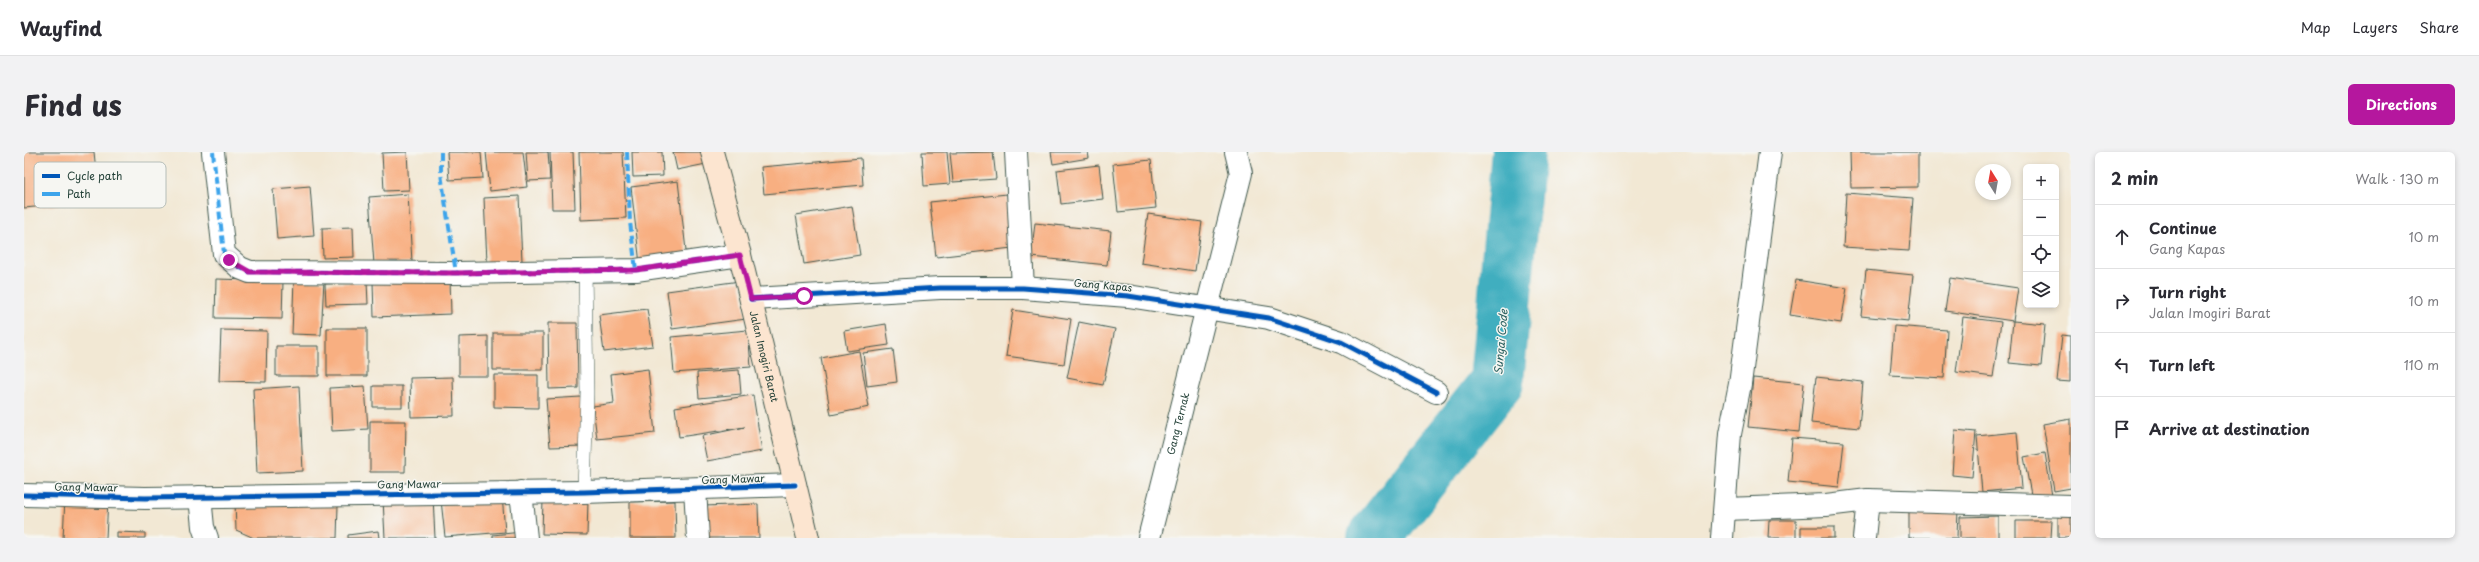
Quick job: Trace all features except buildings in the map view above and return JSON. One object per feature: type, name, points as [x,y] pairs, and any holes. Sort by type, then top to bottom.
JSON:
[{"type":"main road","name":"Jalan Imogiri Barat","points":[[712,152],[751,299],[808,538]]},
{"type":"street","points":[[213,152],[224,254],[240,268],[250,272],[456,273],[636,270],[740,255]]},
{"type":"street","points":[[1016,152],[1023,288]]},
{"type":"street","name":"Gang Ternak","points":[[1149,538],[1241,173],[1236,152]]},
{"type":"street","points":[[1722,538],[1726,509],[1730,434],[1740,384],[1770,152]]},
{"type":"street","name":"Gang Kapas","points":[[751,299],[940,288],[1023,288],[1128,296],[1207,310],[1269,318],[1341,342],[1436,392]]},
{"type":"street","name":"Gang Mawar","points":[[24,495],[200,497],[584,492],[795,485]]},
{"type":"street","points":[[695,489],[698,538]]},
{"type":"street","points":[[521,492],[526,538]]},
{"type":"street","points":[[200,497],[203,527],[208,538]]},
{"type":"street","points":[[1726,509],[1826,506],[1868,500],[2071,506]]},
{"type":"street","points":[[1864,538],[1868,500]]},
{"type":"lane","points":[[584,492],[587,393],[585,271]]},
{"type":"waterway","name":"Sungai Code","points":[[1374,538],[1497,382],[1518,152]]},
{"type":"marked path","points":[[213,152],[224,254],[240,268],[250,272],[456,273],[636,270],[740,255]]},
{"type":"marked path","points":[[441,152],[441,174],[456,273]]},
{"type":"marked path","points":[[627,152],[630,222],[636,270]]},
{"type":"cycle path","points":[[751,299],[940,288],[1023,288],[1128,296],[1269,318],[1341,342],[1436,392]]},
{"type":"cycle path","points":[[24,495],[145,498],[584,492],[795,485]]},
{"type":"route","points":[[229,260],[240,268],[250,272],[456,273],[636,270],[740,255],[751,299],[804,296]]}]
